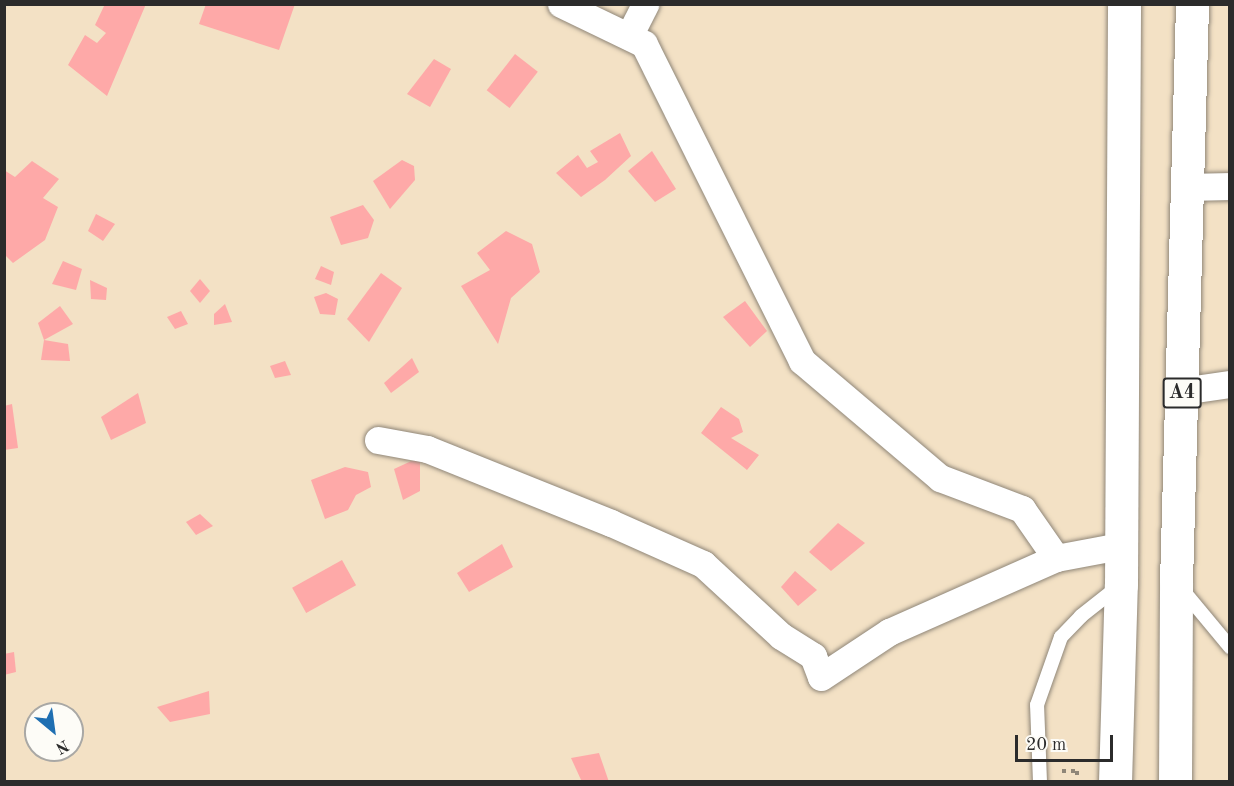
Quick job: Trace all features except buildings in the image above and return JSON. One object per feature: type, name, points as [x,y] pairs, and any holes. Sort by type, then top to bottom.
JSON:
[{"type":"highway","points":[[1115,782],[1121,585],[1124,4]]},
{"type":"highway","name":"A4","points":[[1174,782],[1176,582],[1192,4]]},
{"type":"street","points":[[561,4],[644,44],[802,361],[940,478],[1022,509],[1056,558]]},
{"type":"street","points":[[629,36],[645,4]]},
{"type":"street","points":[[1187,187],[1230,186]]},
{"type":"street","points":[[1182,391],[1230,384]]},
{"type":"street","points":[[378,440],[427,449],[611,523],[704,564],[781,636],[813,657],[821,677],[889,632],[1056,558],[1120,546]]},
{"type":"lane","points":[[1176,582],[1230,647]]},
{"type":"lane","points":[[1040,782],[1037,705],[1061,637],[1081,616],[1121,585]]}]
